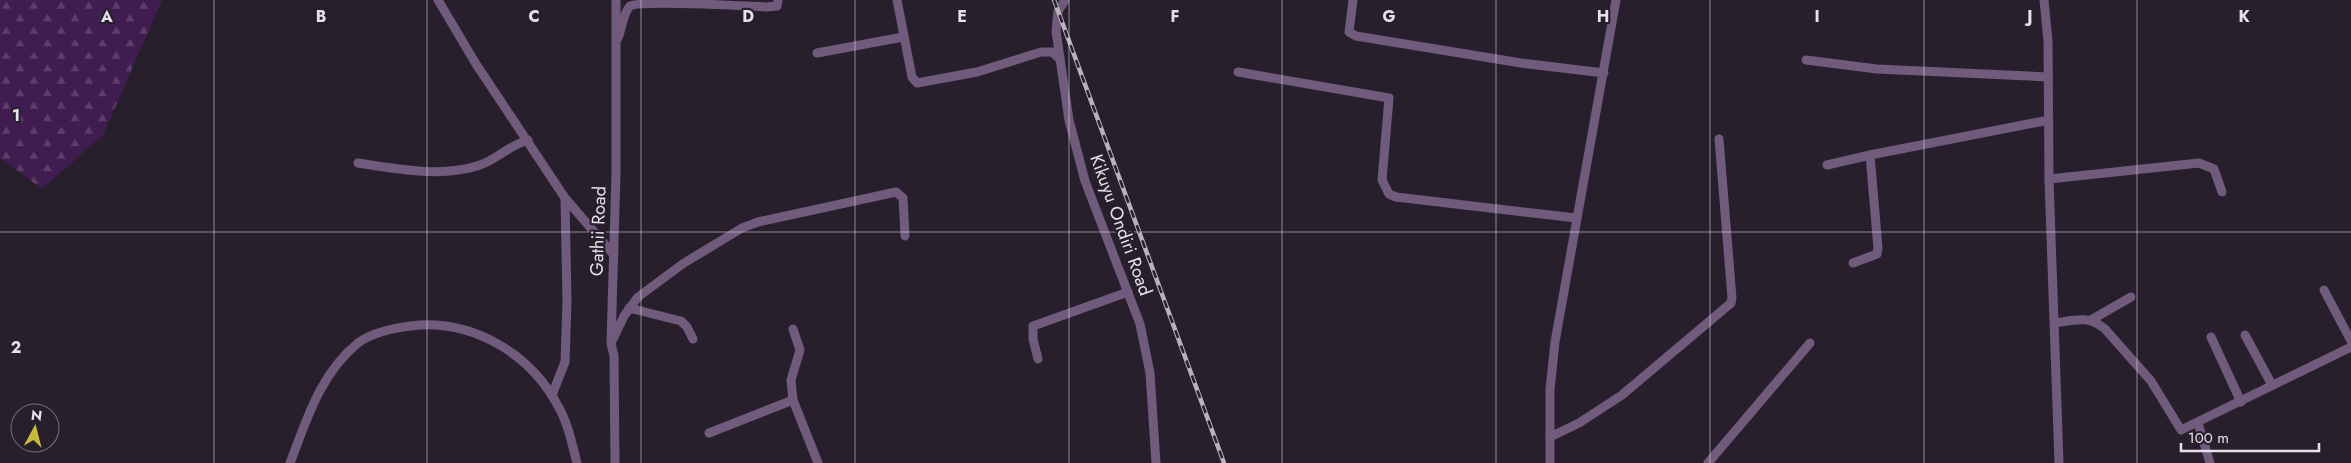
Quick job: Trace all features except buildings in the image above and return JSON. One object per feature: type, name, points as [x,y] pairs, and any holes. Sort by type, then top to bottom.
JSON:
[{"type":"street","points":[[438,0],[476,64],[565,198],[614,255]]},
{"type":"street","name":"Gathii Road","points":[[615,463],[614,356],[611,343],[614,255],[616,0]]},
{"type":"street","points":[[616,44],[626,11],[637,2],[668,1],[767,7],[777,6],[778,0]]},
{"type":"street","points":[[897,0],[912,78],[917,83],[977,72],[1041,52],[1052,52],[1060,59]]},
{"type":"street","name":"Kikuyu Ondiri Road","points":[[1065,0],[1058,11],[1056,21],[1071,132],[1085,181],[1140,324],[1150,373],[1156,463]]},
{"type":"street","points":[[1353,0],[1348,27],[1349,32],[1356,36],[1521,64],[1604,73]]},
{"type":"street","points":[[1550,463],[1550,390],[1555,342],[1616,0]]},
{"type":"street","points":[[2044,0],[2048,77],[2049,179],[2059,463]]},
{"type":"street","points":[[816,53],[903,36]]},
{"type":"street","points":[[1806,60],[1877,69],[2048,77]]},
{"type":"street","points":[[1238,72],[1389,98],[1382,180],[1389,194],[1396,197],[1576,218]]},
{"type":"street","points":[[1827,165],[2049,120]]},
{"type":"street","points":[[358,163],[391,169],[433,171],[463,169],[487,162],[518,143],[528,140]]},
{"type":"street","points":[[1550,438],[1579,423],[1622,395],[1730,303],[1732,298],[1719,140]]},
{"type":"street","points":[[1853,263],[1877,254],[1878,248],[1870,155]]},
{"type":"street","points":[[2049,179],[2199,163],[2207,164],[2214,168],[2222,192]]},
{"type":"street","points":[[611,343],[629,308],[653,284],[742,228],[779,216],[896,192],[902,198],[905,236]]},
{"type":"street","points":[[552,395],[565,362],[567,302],[565,198]]},
{"type":"street","points":[[2324,290],[2351,341]]},
{"type":"street","points":[[1038,359],[1033,339],[1033,326],[1128,292]]},
{"type":"street","points":[[2091,320],[2131,297]]},
{"type":"street","points":[[629,308],[681,321],[687,327],[693,339]]},
{"type":"street","points":[[2055,322],[2082,318],[2091,320],[2105,329],[2132,357],[2151,381],[2180,429],[2198,423],[2351,347]]},
{"type":"street","points":[[290,463],[310,410],[328,374],[358,343],[371,335],[387,330],[433,324],[471,333],[494,341],[516,354],[534,372],[552,395],[566,422],[577,463]]},
{"type":"street","points":[[793,329],[800,350],[791,380],[793,400],[818,463]]},
{"type":"street","points":[[2245,335],[2272,386]]},
{"type":"street","points":[[2211,337],[2241,402]]},
{"type":"street","points":[[1708,463],[1810,343]]},
{"type":"street","points":[[709,433],[793,400]]},
{"type":"street","points":[[2198,423],[2210,463]]},
{"type":"green space","points":[[0,0],[162,0],[103,135],[42,189],[0,158]]},
{"type":"railway","points":[[1054,0],[1224,463]]}]
